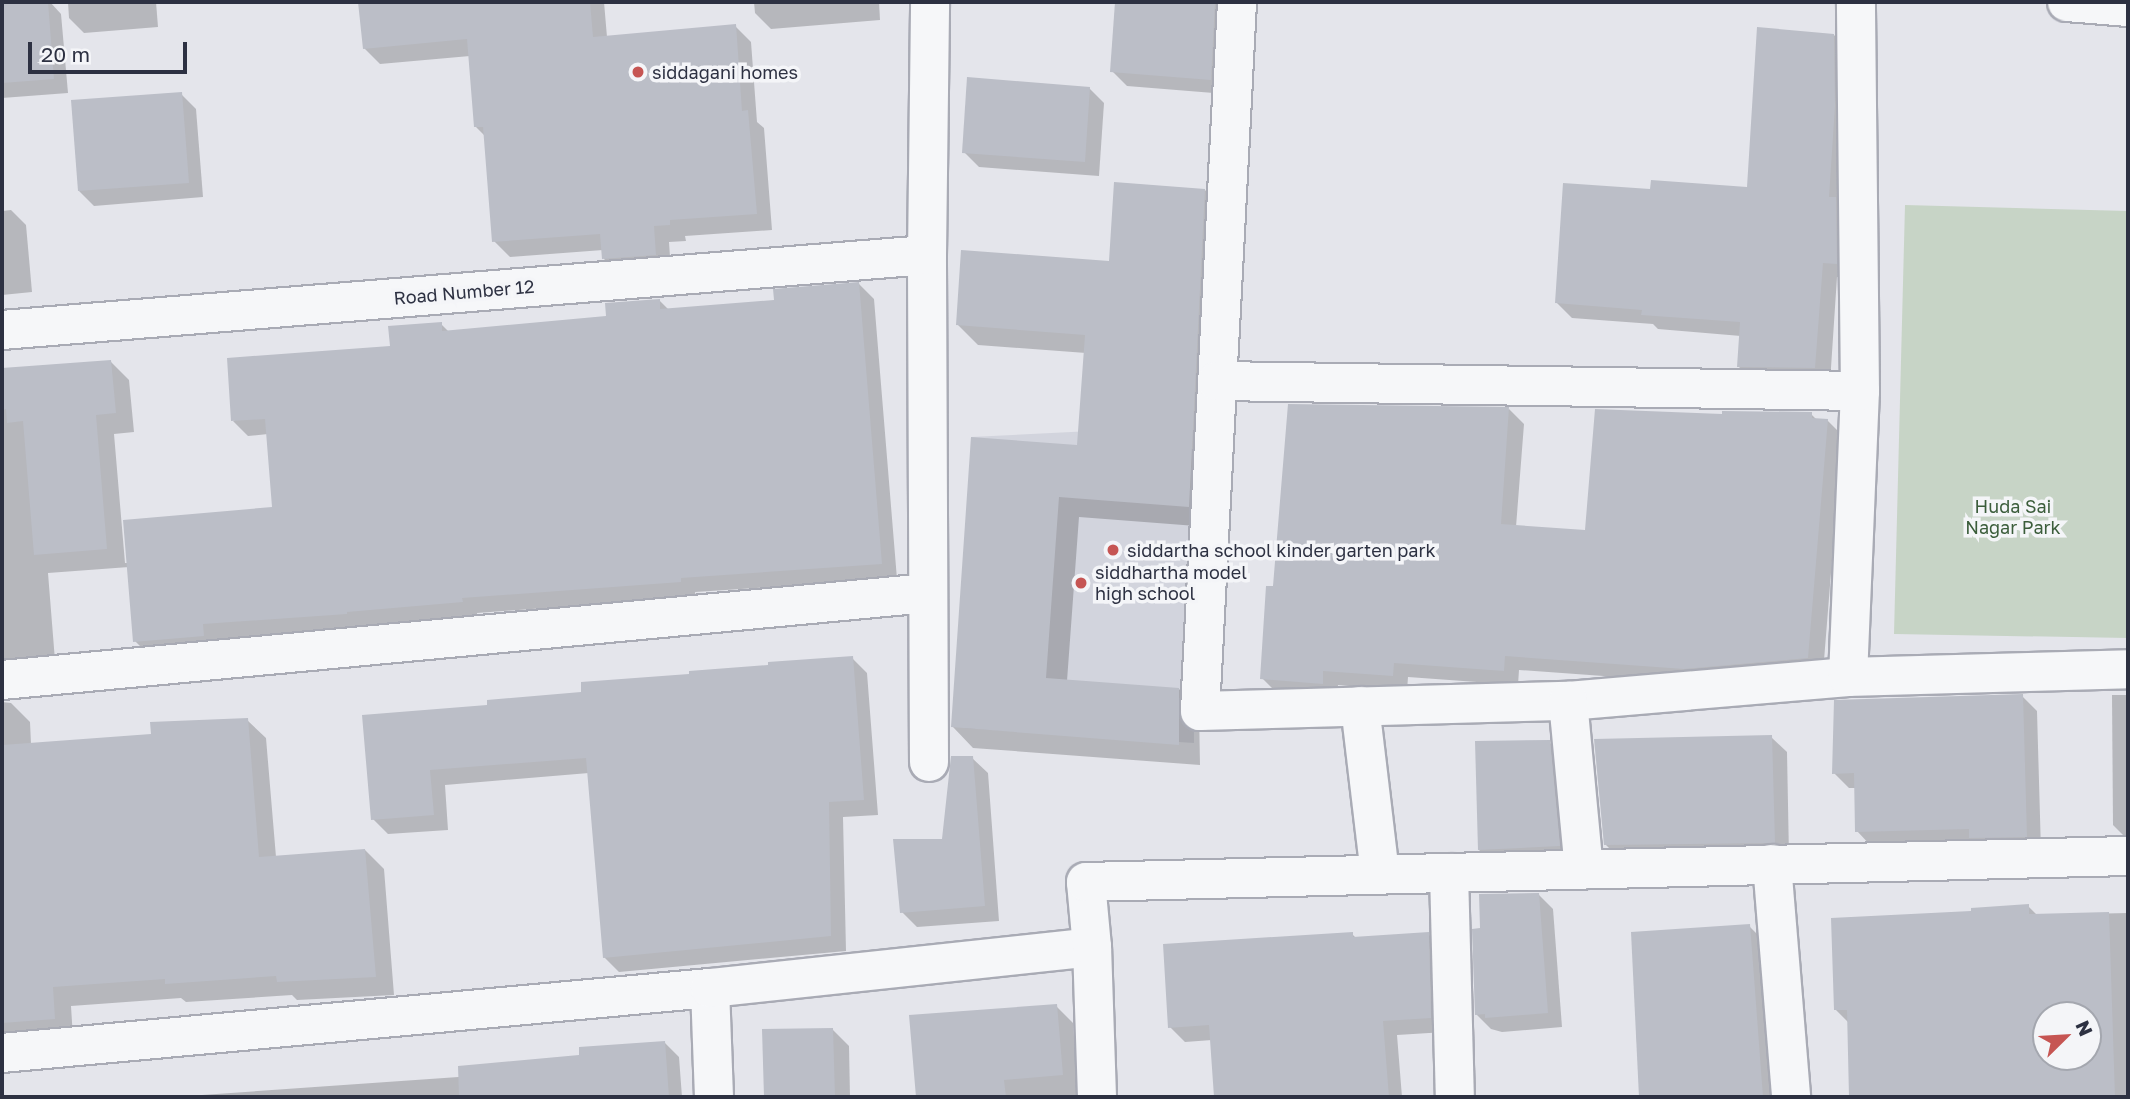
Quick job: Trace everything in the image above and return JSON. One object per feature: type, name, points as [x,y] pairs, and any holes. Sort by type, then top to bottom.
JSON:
[{"type":"street","points":[[929,762],[926,255],[930,2]]},
{"type":"street","points":[[1237,2],[1200,711],[1568,701],[1848,677],[2128,669]]},
{"type":"street","points":[[1848,677],[1860,391],[1856,2]]},
{"type":"street","points":[[2067,2],[2128,7]]},
{"type":"street","name":"Road Number 12","points":[[2,330],[926,255]]},
{"type":"street","points":[[1217,381],[1860,391]]},
{"type":"street","points":[[2,680],[928,593]]},
{"type":"street","points":[[1568,701],[1584,869]]},
{"type":"street","points":[[1360,706],[1380,874]]},
{"type":"street","points":[[1097,1097],[1092,947],[1086,882],[2128,856]]},
{"type":"street","points":[[1772,864],[1791,1097]]},
{"type":"street","points":[[1449,873],[1455,1097]]},
{"type":"street","points":[[2,1053],[710,988],[1092,947]]},
{"type":"street","points":[[710,988],[714,1097]]},
{"type":"shaded area","name":"siddhartha model high school","points":[[1192,426],[1194,743],[965,728],[971,437]]},
{"type":"green space","name":"Huda Sai Nagar Park","points":[[1905,205],[2128,211],[2128,638],[1894,634]]},
{"type":"building","points":[[2,2],[48,2],[54,79],[2,83]]},
{"type":"building","points":[[358,2],[590,2],[593,37],[736,24],[742,111],[748,110],[757,214],[670,220],[670,225],[654,226],[656,255],[602,259],[600,234],[492,242],[483,127],[474,127],[467,39],[363,49]]},
{"type":"building","points":[[1115,2],[1215,2],[1211,80],[1110,72]]},
{"type":"building","points":[[1757,27],[1834,34],[1835,106],[1829,197],[1836,197],[1837,264],[1823,263],[1815,368],[1737,367],[1740,322],[1641,315],[1642,310],[1555,303],[1563,183],[1650,189],[1651,180],[1747,187]]},
{"type":"building","points":[[967,77],[1090,87],[1085,162],[962,153]]},
{"type":"building","points":[[182,92],[189,183],[78,191],[71,100]]},
{"type":"building","points":[[1114,182],[1205,189],[1189,507],[1059,497],[1046,678],[1179,688],[1179,745],[951,727],[971,437],[1077,445],[1085,335],[956,325],[961,250],[1109,261]]},
{"type":"building","points":[[859,282],[882,564],[681,578],[681,582],[462,598],[463,602],[347,614],[203,624],[204,636],[133,642],[123,520],[272,507],[265,419],[231,421],[227,358],[390,346],[388,326],[442,322],[442,331],[606,316],[605,303],[660,299],[660,309],[774,300],[773,289]]},
{"type":"building","points":[[111,360],[116,413],[96,415],[107,549],[34,555],[23,421],[7,423],[6,409],[2,410],[2,368]]},
{"type":"building","points":[[1288,404],[1509,407],[1501,524],[1585,530],[1595,409],[1722,414],[1722,411],[1812,412],[1812,418],[1828,419],[1808,658],[1684,669],[1505,656],[1504,671],[1394,663],[1393,676],[1323,671],[1323,684],[1260,679],[1266,586],[1273,586]]},
{"type":"building","points":[[853,656],[864,800],[829,802],[831,936],[603,958],[586,758],[430,770],[434,815],[371,820],[362,715],[487,705],[487,700],[581,692],[581,682],[689,674],[689,671],[768,665],[768,662]]},
{"type":"building","points":[[2023,694],[2027,837],[1969,838],[1969,829],[1855,832],[1854,773],[1832,774],[1834,700]]},
{"type":"building","points":[[248,718],[259,857],[365,849],[376,977],[277,982],[276,976],[165,984],[165,979],[53,987],[55,1019],[2,1023],[2,745],[151,734],[150,722]]},
{"type":"building","points":[[1772,735],[1775,843],[1604,845],[1594,739]]},
{"type":"building","points":[[1550,740],[1560,846],[1478,850],[1475,741]]},
{"type":"building","points":[[951,756],[973,756],[985,906],[900,913],[893,839],[942,839]]},
{"type":"building","points":[[1539,893],[1548,1013],[1485,1018],[1485,1014],[1475,1015],[1472,929],[1480,928],[1479,894]]},
{"type":"building","points":[[2029,904],[2029,914],[2109,912],[2115,1097],[1849,1097],[1847,1010],[1834,1010],[1831,918],[1971,911],[1971,908]]},
{"type":"building","points":[[1750,924],[1763,1097],[1639,1097],[1631,932]]},
{"type":"building","points":[[1353,932],[1353,937],[1429,932],[1431,1018],[1383,1021],[1389,1097],[1214,1097],[1209,1025],[1168,1028],[1163,944]]},
{"type":"building","points":[[1057,1004],[1063,1075],[1004,1080],[1006,1097],[916,1097],[909,1015]]},
{"type":"building","points":[[833,1028],[835,1097],[764,1097],[762,1029]]},
{"type":"building","points":[[665,1041],[669,1097],[459,1097],[458,1066],[579,1055],[579,1047]]},
{"type":"place","name":"siddagani homes","points":[[638,72]]},
{"type":"place","name":"siddartha school kinder garten park","points":[[1113,550]]},
{"type":"place","name":"siddhartha model high school","points":[[1081,583]]}]
